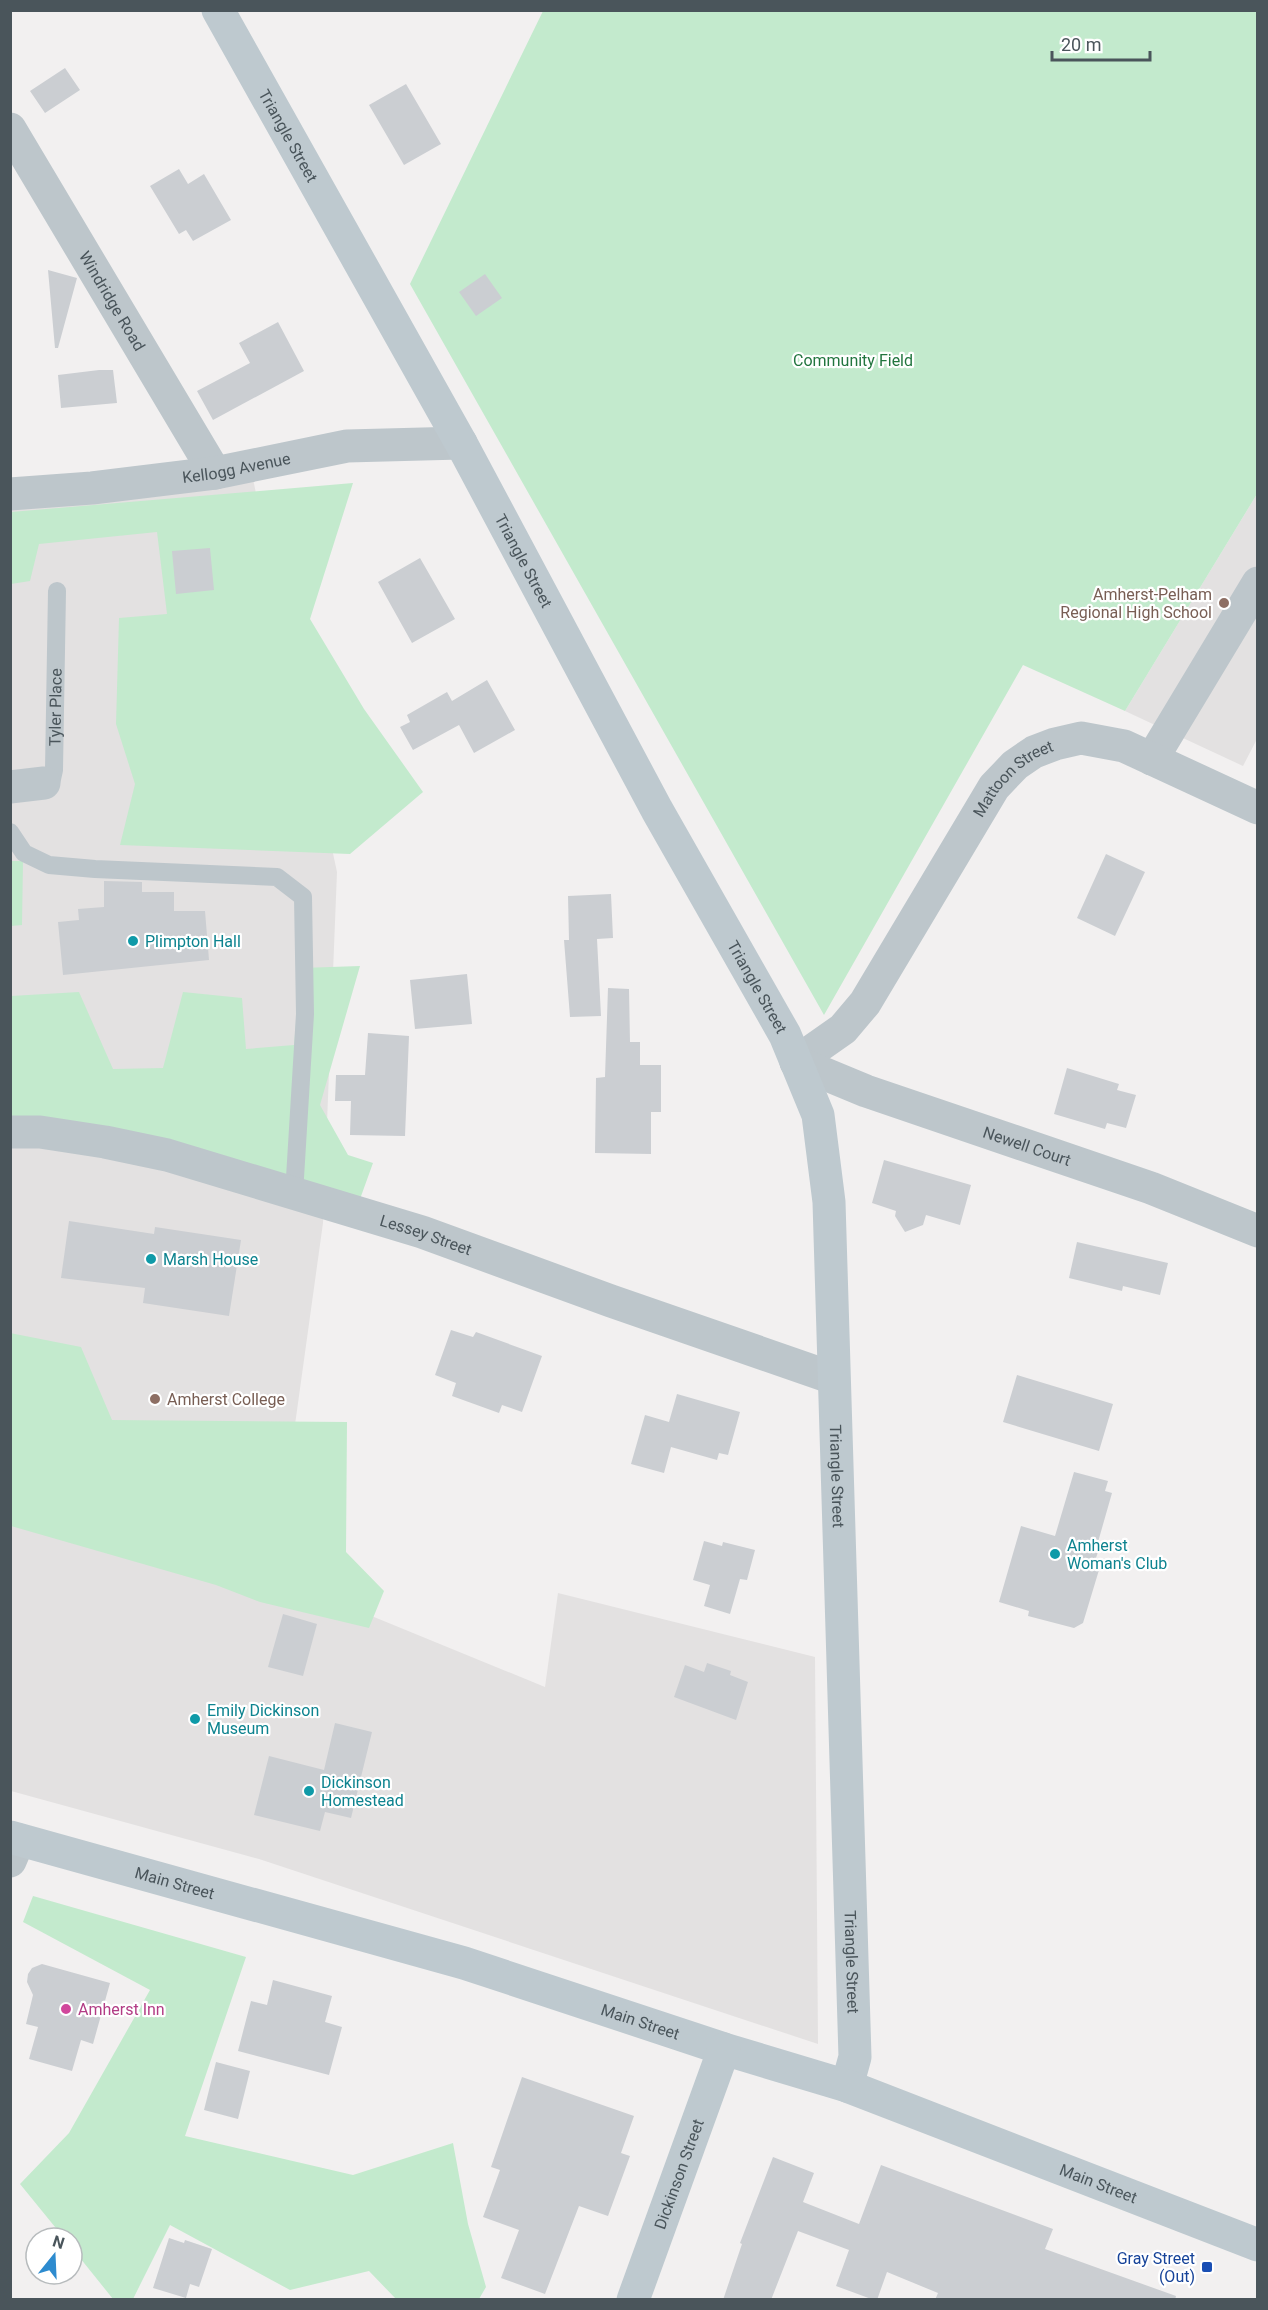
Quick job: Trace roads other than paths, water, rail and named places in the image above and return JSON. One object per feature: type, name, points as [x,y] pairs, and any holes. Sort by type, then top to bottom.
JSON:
[{"type":"main road","name":"Triangle Street","points":[[218,10],[461,443],[657,810],[785,1035],[818,1115],[829,1202],[855,2057],[847,2086]]},
{"type":"main road","name":"Main Street","points":[[14,1846],[464,1963],[724,2049],[847,2086],[1257,2245]]},
{"type":"main road","name":"Dickinson Street","points":[[633,2300],[724,2049]]},
{"type":"street","name":"Windridge Road","points":[[10,129],[214,472]]},
{"type":"street","name":"Kellogg Avenue","points":[[10,494],[92,488],[214,472],[347,446],[461,443]]},
{"type":"street","points":[[1152,759],[1257,583]]},
{"type":"street","name":"Mattoon Street","points":[[796,1062],[843,1029],[865,1003],[994,787],[1015,765],[1034,752],[1081,738],[1124,746],[1257,808]]},
{"type":"street","name":"Tyler Place","points":[[10,787],[44,783]]},
{"type":"street","name":"Newell Court","points":[[796,1062],[888,1098],[1151,1188],[1257,1231]]},
{"type":"street","name":"Lessey Street","points":[[10,1132],[51,1134],[156,1153],[422,1232],[833,1378]]},
{"type":"lane","name":"Tyler Place","points":[[44,783],[52,779],[54,770],[57,591]]},
{"type":"lane","points":[[10,832],[24,853],[49,865],[277,877],[303,897],[305,1014],[294,1194]]},
{"type":"place","name":"Amherst-Pelham Regional High School","points":[[1224,603]]},
{"type":"place","name":"Plimpton Hall","points":[[133,941]]},
{"type":"place","name":"Marsh House","points":[[151,1259]]},
{"type":"place","name":"Amherst College","points":[[155,1399]]},
{"type":"place","name":"Amherst Woman's Club","points":[[1055,1554]]},
{"type":"place","name":"Emily Dickinson Museum","points":[[195,1719]]},
{"type":"place","name":"Dickinson Homestead","points":[[309,1791]]},
{"type":"place","name":"Amherst Inn","points":[[66,2009]]},
{"type":"place","name":"Gray Street (Out)","points":[[1207,2267]]},
{"type":"park label","name":"Community Field","points":[[853,360]]}]
